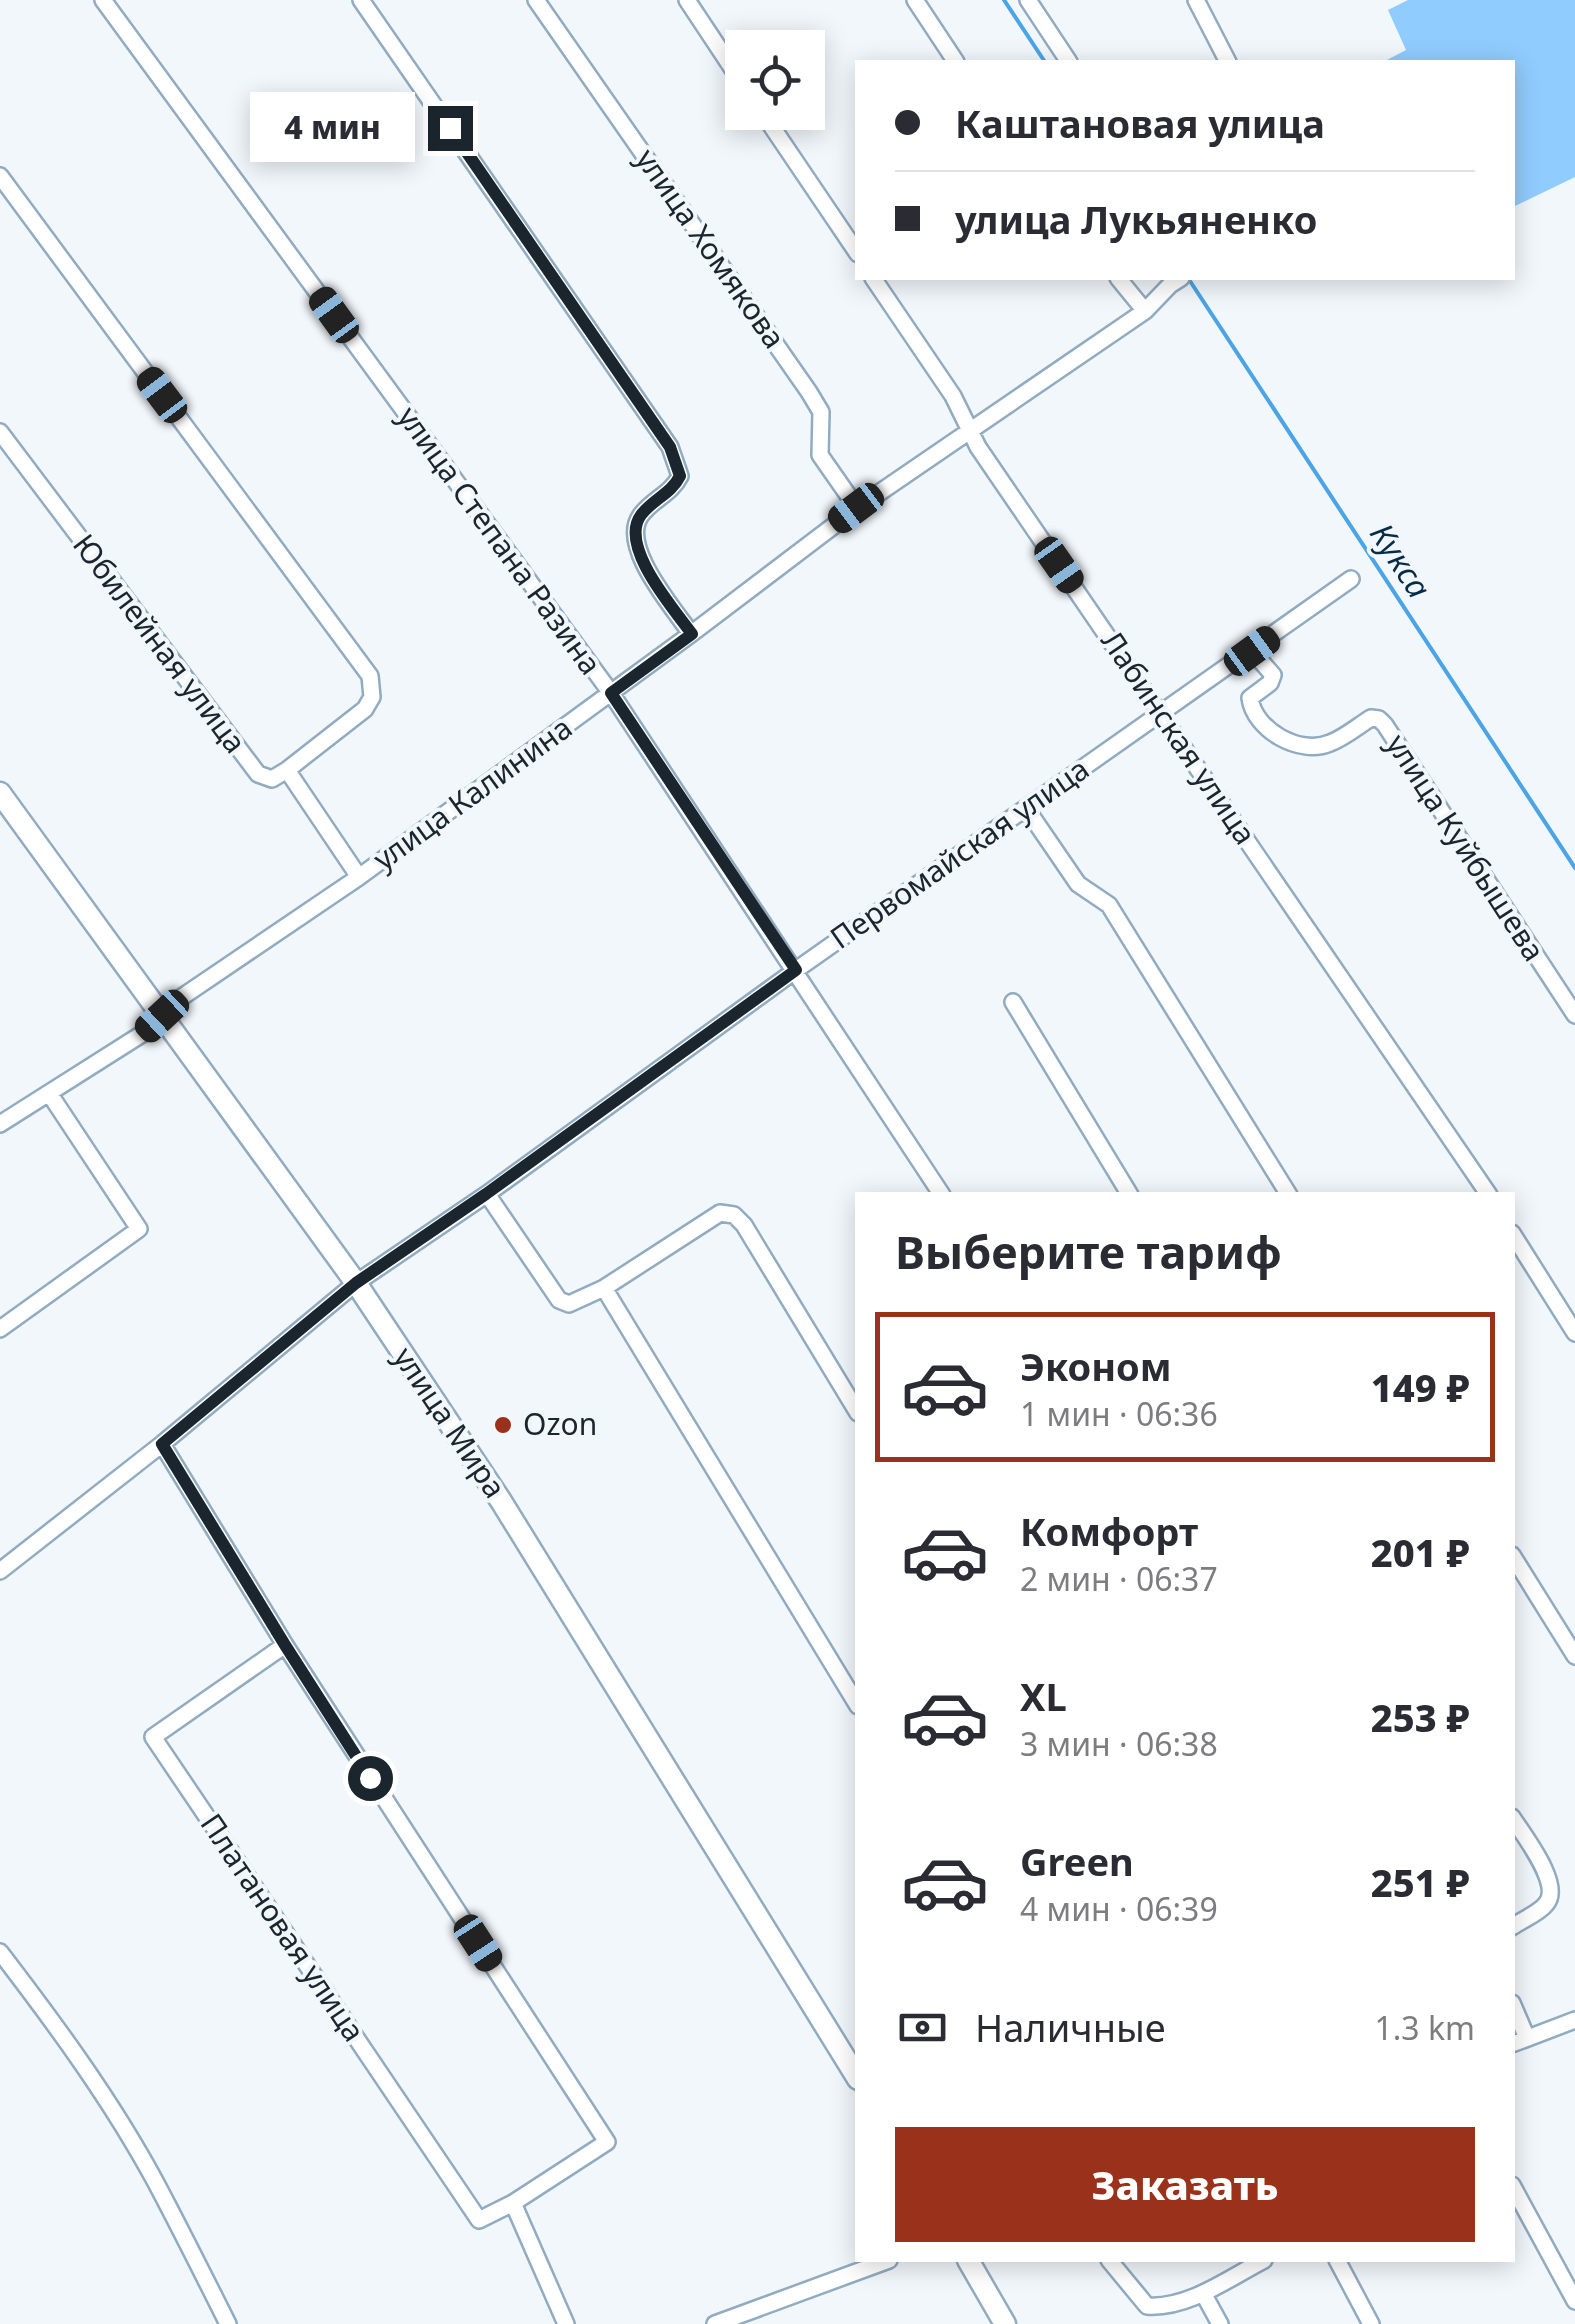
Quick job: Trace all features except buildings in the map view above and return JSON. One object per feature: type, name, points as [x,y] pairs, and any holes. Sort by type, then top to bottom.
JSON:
[{"type":"main road","name":"улица Мира","points":[[0,793],[356,1283],[502,1501],[855,2074]]},
{"type":"main road","points":[[969,2262],[1005,2324]]},
{"type":"street","name":"улица Степана Разина","points":[[103,0],[611,693],[940,1192]]},
{"type":"street","points":[[362,0],[670,447],[680,476],[674,488],[639,516],[634,536],[639,558],[692,634]]},
{"type":"street","name":"улица Хомякова","points":[[536,0],[809,392],[821,412],[820,455],[856,508]]},
{"type":"street","points":[[687,0],[725,57]]},
{"type":"street","points":[[915,0],[955,60]]},
{"type":"street","points":[[1028,0],[1068,60]]},
{"type":"street","points":[[1196,0],[1227,60]]},
{"type":"street","points":[[774,130],[855,250]]},
{"type":"street","points":[[0,176],[370,676],[372,696],[365,709],[287,770],[359,876]]},
{"type":"street","name":"Лабинская улица","points":[[874,280],[953,396],[968,430],[1487,1192]]},
{"type":"street","points":[[1120,280],[1145,312]]},
{"type":"street","name":"улица Калинина","points":[[0,1124],[142,1034],[179,999],[359,876],[692,634],[856,508],[1145,312],[1176,281]]},
{"type":"street","name":"Юбилейная улица","points":[[0,432],[258,774],[272,779],[287,770]]},
{"type":"street","name":"Первомайская улица","points":[[0,1571],[162,1444],[356,1283],[1351,579]]},
{"type":"street","name":"улица Куйбышева","points":[[1252,651],[1272,675],[1270,683],[1250,698],[1251,706],[1272,734],[1306,746],[1319,746],[1330,744],[1371,718],[1378,718],[1575,1015]]},
{"type":"street","points":[[1026,808],[1078,884],[1109,905],[1287,1192]]},
{"type":"street","points":[[1013,1002],[1128,1192]]},
{"type":"street","points":[[0,1329],[138,1229],[49,1093]]},
{"type":"street","points":[[486,1194],[559,1300],[569,1304],[604,1288],[720,1213],[734,1215],[744,1225],[855,1408]]},
{"type":"street","points":[[1515,1238],[1575,1333]]},
{"type":"street","points":[[604,1288],[855,1701]]},
{"type":"street","points":[[162,1444],[285,1645],[606,2142],[514,2203],[566,2324]]},
{"type":"street","points":[[1515,1560],[1575,1656]]},
{"type":"street","name":"Платановая улица","points":[[285,1645],[153,1737],[478,2220],[514,2203]]},
{"type":"street","points":[[1515,1823],[1550,1880],[1552,1896],[1545,1906],[1515,1925]]},
{"type":"street","points":[[0,1952],[105,2098],[154,2179],[228,2324]]},
{"type":"street","points":[[1520,2041],[1575,2020]]},
{"type":"street","points":[[1515,2190],[1575,2300]]},
{"type":"street","points":[[716,2324],[884,2262]]},
{"type":"street","points":[[1111,2262],[1147,2306],[1163,2308],[1203,2293],[1260,2262]]},
{"type":"street","points":[[1338,2262],[1371,2324]]},
{"type":"street","points":[[1203,2293],[1220,2324]]},
{"type":"shaded area","points":[[1408,0],[1575,0],[1575,177],[1515,206],[1515,60],[1387,60],[1406,50],[1388,10]]},
{"type":"waterway","name":"Кукса","points":[[1004,0],[1044,60]]},
{"type":"waterway","name":"Кукса","points":[[1189,280],[1575,868]]},
{"type":"place","name":"Ozon","points":[[503,1425]]},
{"type":"route","points":[[370,1778],[162,1444],[356,1283],[796,970],[611,693],[692,634],[639,558],[634,536],[639,516],[674,488],[680,476],[670,447],[450,128]]}]
